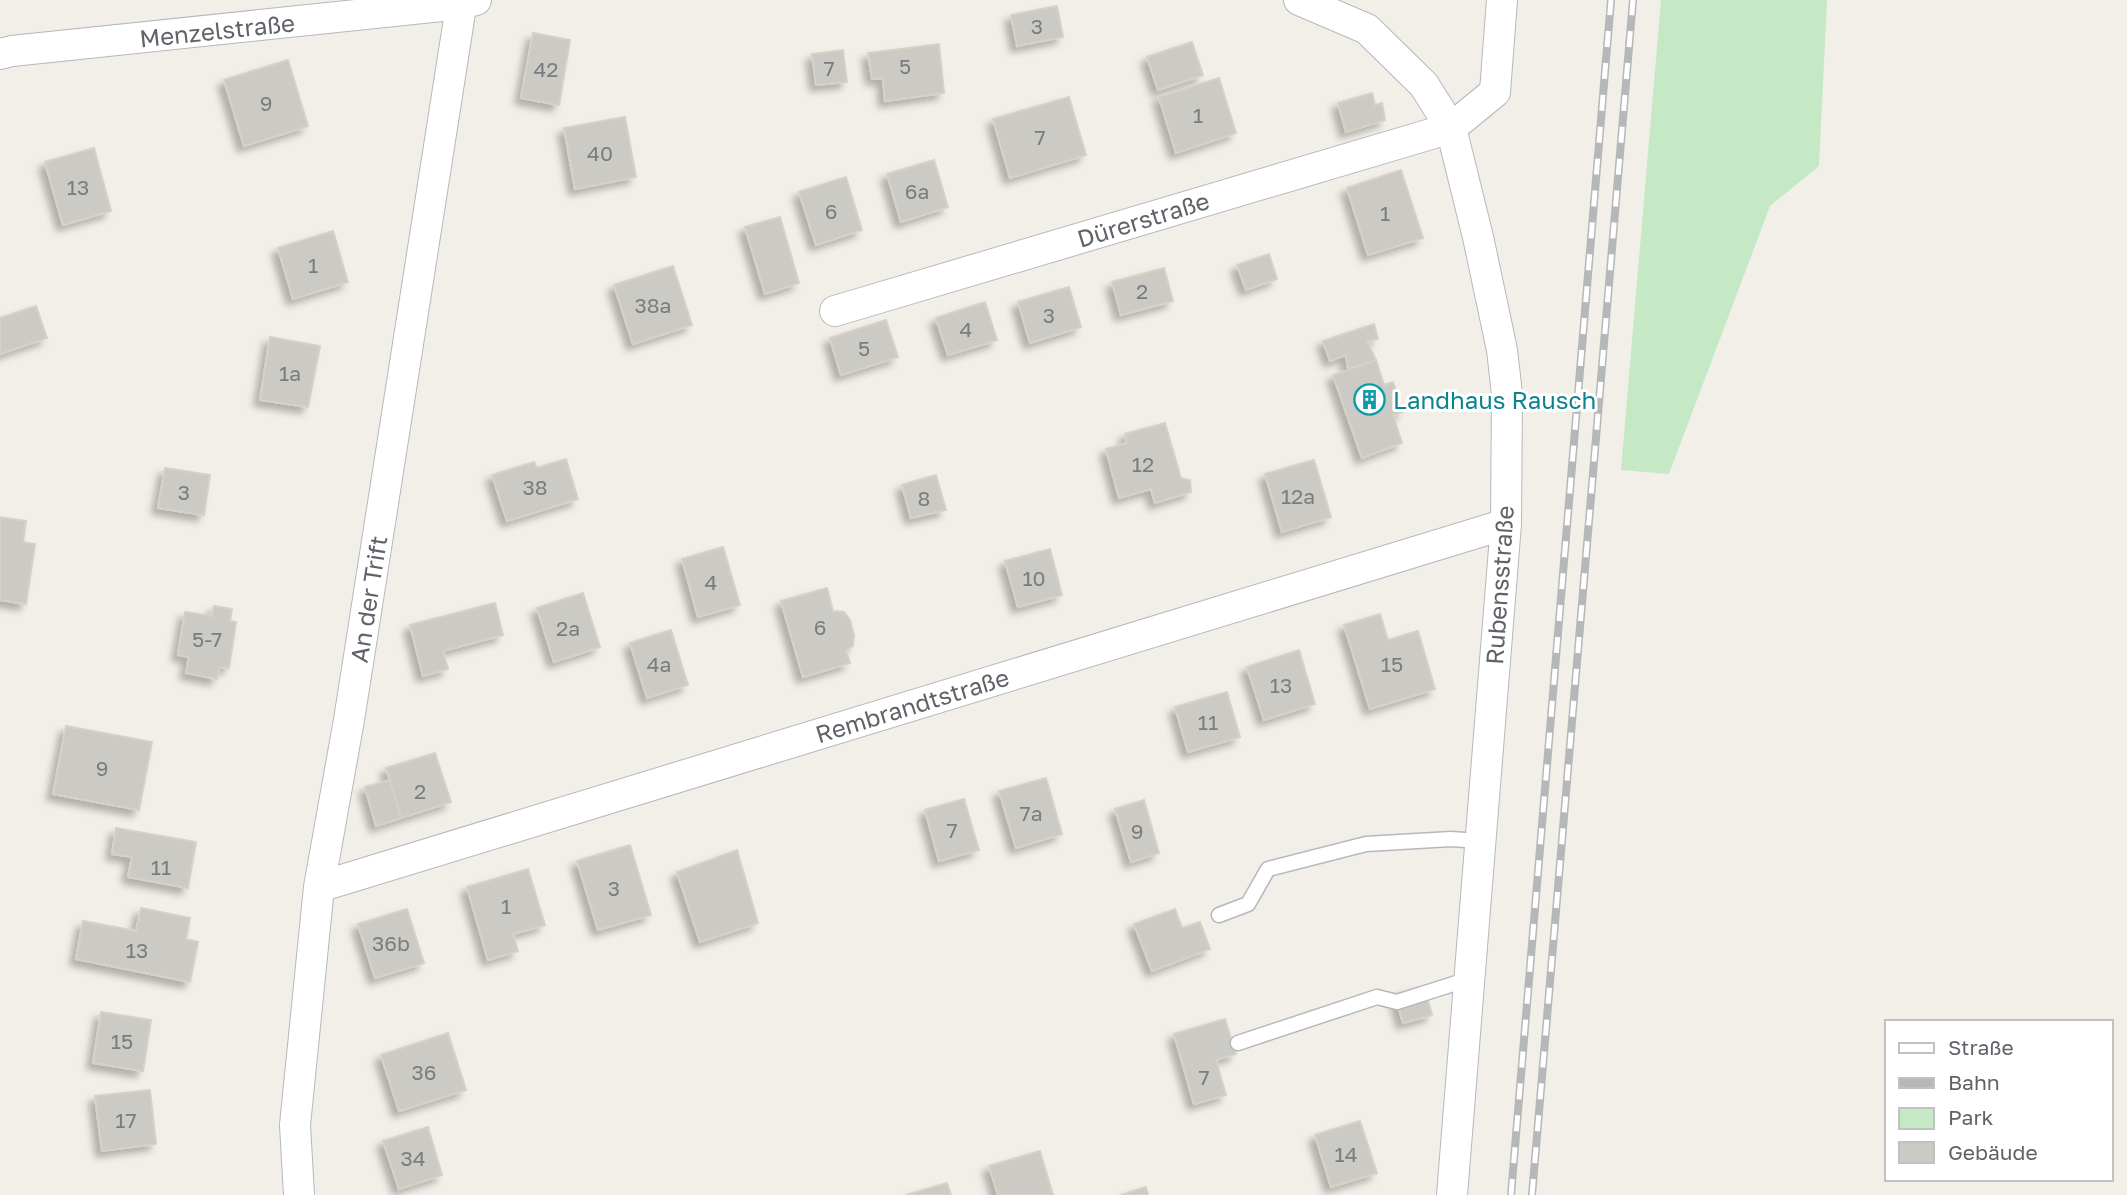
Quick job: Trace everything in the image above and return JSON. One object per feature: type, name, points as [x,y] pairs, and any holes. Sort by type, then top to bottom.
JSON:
[{"type":"street","points":[[1314,1],[1367,29],[1424,85],[1451,128],[1494,92],[1502,0]]},
{"type":"street","name":"Menzelstraße","points":[[0,54],[467,1]]},
{"type":"street","name":"An der Trift","points":[[299,1195],[295,1125],[319,887],[467,1]]},
{"type":"street","name":"Dürerstraße","points":[[835,311],[1451,128]]},
{"type":"street","name":"Rubensstraße","points":[[1451,128],[1502,350],[1507,394],[1506,524],[1452,1195]]},
{"type":"street","name":"Rembrandtstraße","points":[[319,887],[1506,524]]},
{"type":"lane","points":[[1219,915],[1248,904],[1268,869],[1366,844],[1451,839],[1480,841]]},
{"type":"lane","points":[[1238,1043],[1377,997],[1398,1002],[1469,979]]},
{"type":"green space","points":[[1661,0],[1827,0],[1819,166],[1770,206],[1669,474],[1621,470]]},
{"type":"building","points":[[1057,6],[1063,37],[1017,46],[1011,15]]},
{"type":"building","points":[[533,33],[570,40],[559,105],[521,98]]},
{"type":"building","points":[[1192,42],[1203,75],[1158,90],[1147,57]]},
{"type":"building","points":[[939,44],[944,93],[885,101],[883,78],[872,79],[868,53]]},
{"type":"building","points":[[843,50],[847,82],[816,85],[812,54]]},
{"type":"building","points":[[288,60],[308,126],[244,146],[224,80]]},
{"type":"building","points":[[1219,78],[1236,133],[1176,153],[1159,97]]},
{"type":"building","points":[[1372,93],[1375,105],[1382,103],[1385,120],[1346,132],[1338,103]]},
{"type":"building","points":[[1069,97],[1086,155],[1010,178],[993,119]]},
{"type":"building","points":[[625,117],[636,177],[575,189],[564,128]]},
{"type":"building","points":[[94,148],[111,211],[63,225],[45,162]]},
{"type":"building","points":[[934,160],[948,207],[901,222],[887,174]]},
{"type":"building","points":[[1401,170],[1423,238],[1368,255],[1347,188]]},
{"type":"building","points":[[846,177],[862,230],[816,245],[799,192]]},
{"type":"building","points":[[780,217],[799,283],[765,294],[745,227]]},
{"type":"building","points":[[333,231],[348,282],[293,299],[278,248]]},
{"type":"building","points":[[1269,254],[1277,279],[1246,290],[1237,265]]},
{"type":"building","points":[[673,266],[692,325],[633,344],[614,285]]},
{"type":"building","points":[[1164,268],[1173,301],[1121,315],[1112,282]]},
{"type":"building","points":[[1069,287],[1081,327],[1030,343],[1018,302]]},
{"type":"building","points":[[985,302],[997,340],[948,355],[936,318]]},
{"type":"building","points":[[36,306],[47,338],[0,354],[0,318]]},
{"type":"building","points":[[886,320],[898,357],[841,375],[830,338]]},
{"type":"building","points":[[1374,324],[1378,339],[1367,341],[1376,360],[1348,369],[1346,355],[1330,361],[1323,341]]},
{"type":"building","points":[[270,337],[320,346],[308,407],[260,400]]},
{"type":"building","name":"Landhaus Rausch","points":[[1376,360],[1384,385],[1393,382],[1403,412],[1393,415],[1402,443],[1362,458],[1333,375]]},
{"type":"building","points":[[1165,423],[1181,478],[1190,480],[1191,492],[1155,503],[1151,489],[1119,498],[1106,449],[1127,443],[1125,434]]},
{"type":"building","points":[[566,459],[578,499],[507,521],[492,475],[534,462],[537,468]]},
{"type":"building","points":[[1314,460],[1331,517],[1282,532],[1265,474]]},
{"type":"building","points":[[165,468],[210,475],[204,515],[158,508]]},
{"type":"building","points":[[936,475],[946,510],[911,518],[902,485]]},
{"type":"building","points":[[0,517],[26,521],[23,542],[35,544],[26,604],[0,600]]},
{"type":"building","points":[[723,547],[740,605],[698,617],[682,559]]},
{"type":"building","points":[[1050,549],[1062,595],[1018,607],[1005,561]]},
{"type":"building","points":[[827,588],[833,611],[844,612],[850,620],[854,635],[853,646],[846,651],[850,663],[803,677],[781,601]]},
{"type":"building","points":[[583,593],[600,647],[554,662],[537,608]]},
{"type":"building","points":[[495,603],[503,635],[443,651],[448,669],[423,676],[410,625]]},
{"type":"building","points":[[214,606],[232,609],[230,621],[236,622],[229,668],[219,667],[217,679],[186,673],[189,657],[178,655],[185,612],[212,616]]},
{"type":"building","points":[[1380,614],[1388,640],[1418,631],[1435,689],[1370,709],[1344,625]]},
{"type":"building","points":[[671,630],[688,685],[647,698],[630,643]]},
{"type":"building","points":[[1299,650],[1315,704],[1264,720],[1247,667]]},
{"type":"building","points":[[1227,692],[1240,737],[1188,752],[1175,707]]},
{"type":"building","points":[[66,726],[152,742],[139,810],[53,794]]},
{"type":"building","points":[[435,753],[451,802],[401,818],[386,768]]},
{"type":"building","points":[[1046,778],[1062,834],[1016,848],[999,791]]},
{"type":"building","points":[[390,780],[401,818],[376,826],[365,787]]},
{"type":"building","points":[[964,799],[979,850],[939,861],[925,810]]},
{"type":"building","points":[[1144,800],[1159,853],[1131,862],[1115,809]]},
{"type":"building","points":[[116,828],[196,842],[188,888],[128,877],[132,857],[112,854]]},
{"type":"building","points":[[630,845],[651,915],[598,930],[577,861]]},
{"type":"building","points":[[737,850],[758,923],[700,942],[677,872]]},
{"type":"building","points":[[528,869],[545,925],[513,934],[518,951],[488,960],[467,887]]},
{"type":"building","points":[[141,908],[190,918],[186,939],[198,942],[190,982],[76,959],[83,921],[136,931]]},
{"type":"building","points":[[407,909],[424,963],[375,978],[358,924]]},
{"type":"building","points":[[1175,909],[1182,928],[1200,922],[1210,949],[1152,971],[1134,924]]},
{"type":"building","points":[[1424,986],[1432,1015],[1403,1023],[1395,994]]},
{"type":"building","points":[[101,1012],[151,1020],[143,1071],[93,1063]]},
{"type":"building","points":[[1225,1019],[1236,1054],[1216,1060],[1226,1095],[1194,1104],[1174,1034]]},
{"type":"building","points":[[448,1033],[466,1090],[399,1111],[381,1055]]},
{"type":"building","points":[[150,1090],[156,1144],[102,1151],[95,1096]]},
{"type":"building","points":[[1360,1121],[1377,1173],[1331,1187],[1315,1135]]},
{"type":"building","points":[[428,1127],[442,1175],[399,1189],[383,1141]]},
{"type":"building","points":[[1040,1151],[1053,1195],[998,1195],[989,1166]]},
{"type":"building","points":[[947,1183],[951,1195],[906,1195]]},
{"type":"building","points":[[1146,1187],[1148,1195],[1121,1195]]},
{"type":"railway","points":[[1511,1195],[1611,0]]},
{"type":"railway","points":[[1532,1195],[1633,0]]},
{"type":"place","name":"Landhaus Rausch","points":[[1370,399]]}]
